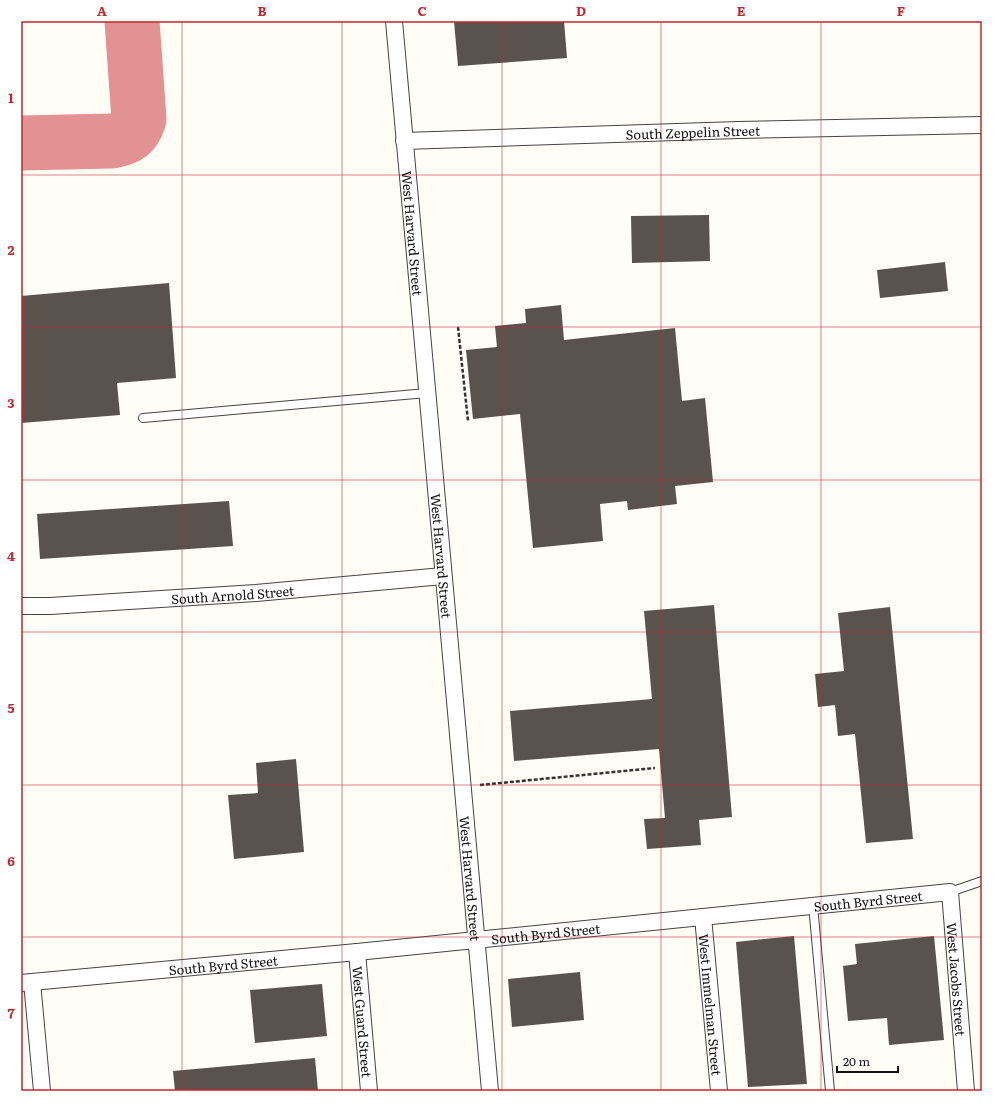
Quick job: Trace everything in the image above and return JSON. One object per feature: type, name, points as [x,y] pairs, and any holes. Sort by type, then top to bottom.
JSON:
[{"type":"street","name":"West Harvard Street","points":[[394,21],[490,1091]]},
{"type":"street","name":"South Zeppelin Street","points":[[404,141],[738,130],[982,125]]},
{"type":"street","name":"South Arnold Street","points":[[21,606],[50,606],[256,593],[443,576]]},
{"type":"street","name":"South Byrd Street","points":[[26,982],[357,952],[950,892]]},
{"type":"street","name":"West Jacobs Street","points":[[950,892],[966,1091]]},
{"type":"street","name":"West Immelman Street","points":[[703,917],[719,1091]]},
{"type":"street","name":"West Guard Street","points":[[357,952],[369,1091]]},
{"type":"street","points":[[26,982],[42,1091]]},
{"type":"lane","points":[[143,418],[427,393]]},
{"type":"lane","points":[[950,892],[982,881]]},
{"type":"lane","points":[[813,905],[830,1091]]},
{"type":"path","points":[[458,327],[468,421]]},
{"type":"path","points":[[476,786],[655,768]]},
{"type":"building","points":[[454,21],[564,21],[567,58],[458,66]]},
{"type":"building","points":[[709,215],[710,261],[632,263],[631,216]]},
{"type":"building","points":[[945,262],[948,291],[880,298],[877,270]]},
{"type":"building","points":[[169,283],[176,378],[117,383],[120,415],[21,423],[21,296]]},
{"type":"building","points":[[561,305],[564,340],[675,328],[682,401],[705,398],[713,482],[675,486],[677,504],[628,510],[627,501],[600,504],[603,541],[533,548],[520,414],[473,419],[466,350],[497,347],[495,326],[526,323],[525,309]]},
{"type":"building","points":[[229,501],[233,546],[40,559],[37,514]]},
{"type":"building","points":[[714,605],[732,817],[699,820],[701,845],[647,849],[644,819],[665,818],[659,749],[514,761],[510,711],[652,699],[644,611]]},
{"type":"building","points":[[890,607],[913,839],[866,843],[855,734],[838,736],[835,705],[818,707],[815,674],[844,671],[838,613]]},
{"type":"building","points":[[296,759],[304,852],[234,859],[228,795],[258,793],[256,763]]},
{"type":"building","points":[[794,936],[807,1084],[748,1087],[736,942]]},
{"type":"building","points":[[934,936],[944,1040],[889,1045],[887,1018],[848,1021],[843,966],[857,964],[855,944]]},
{"type":"building","points":[[580,972],[584,1020],[512,1027],[508,979]]},
{"type":"building","points":[[322,984],[327,1036],[255,1043],[250,990]]},
{"type":"building","points":[[315,1058],[318,1091],[175,1091],[173,1071]]},
{"type":"taxiway","points":[[21,143],[112,141],[126,137],[132,132],[139,119],[132,21]]}]
